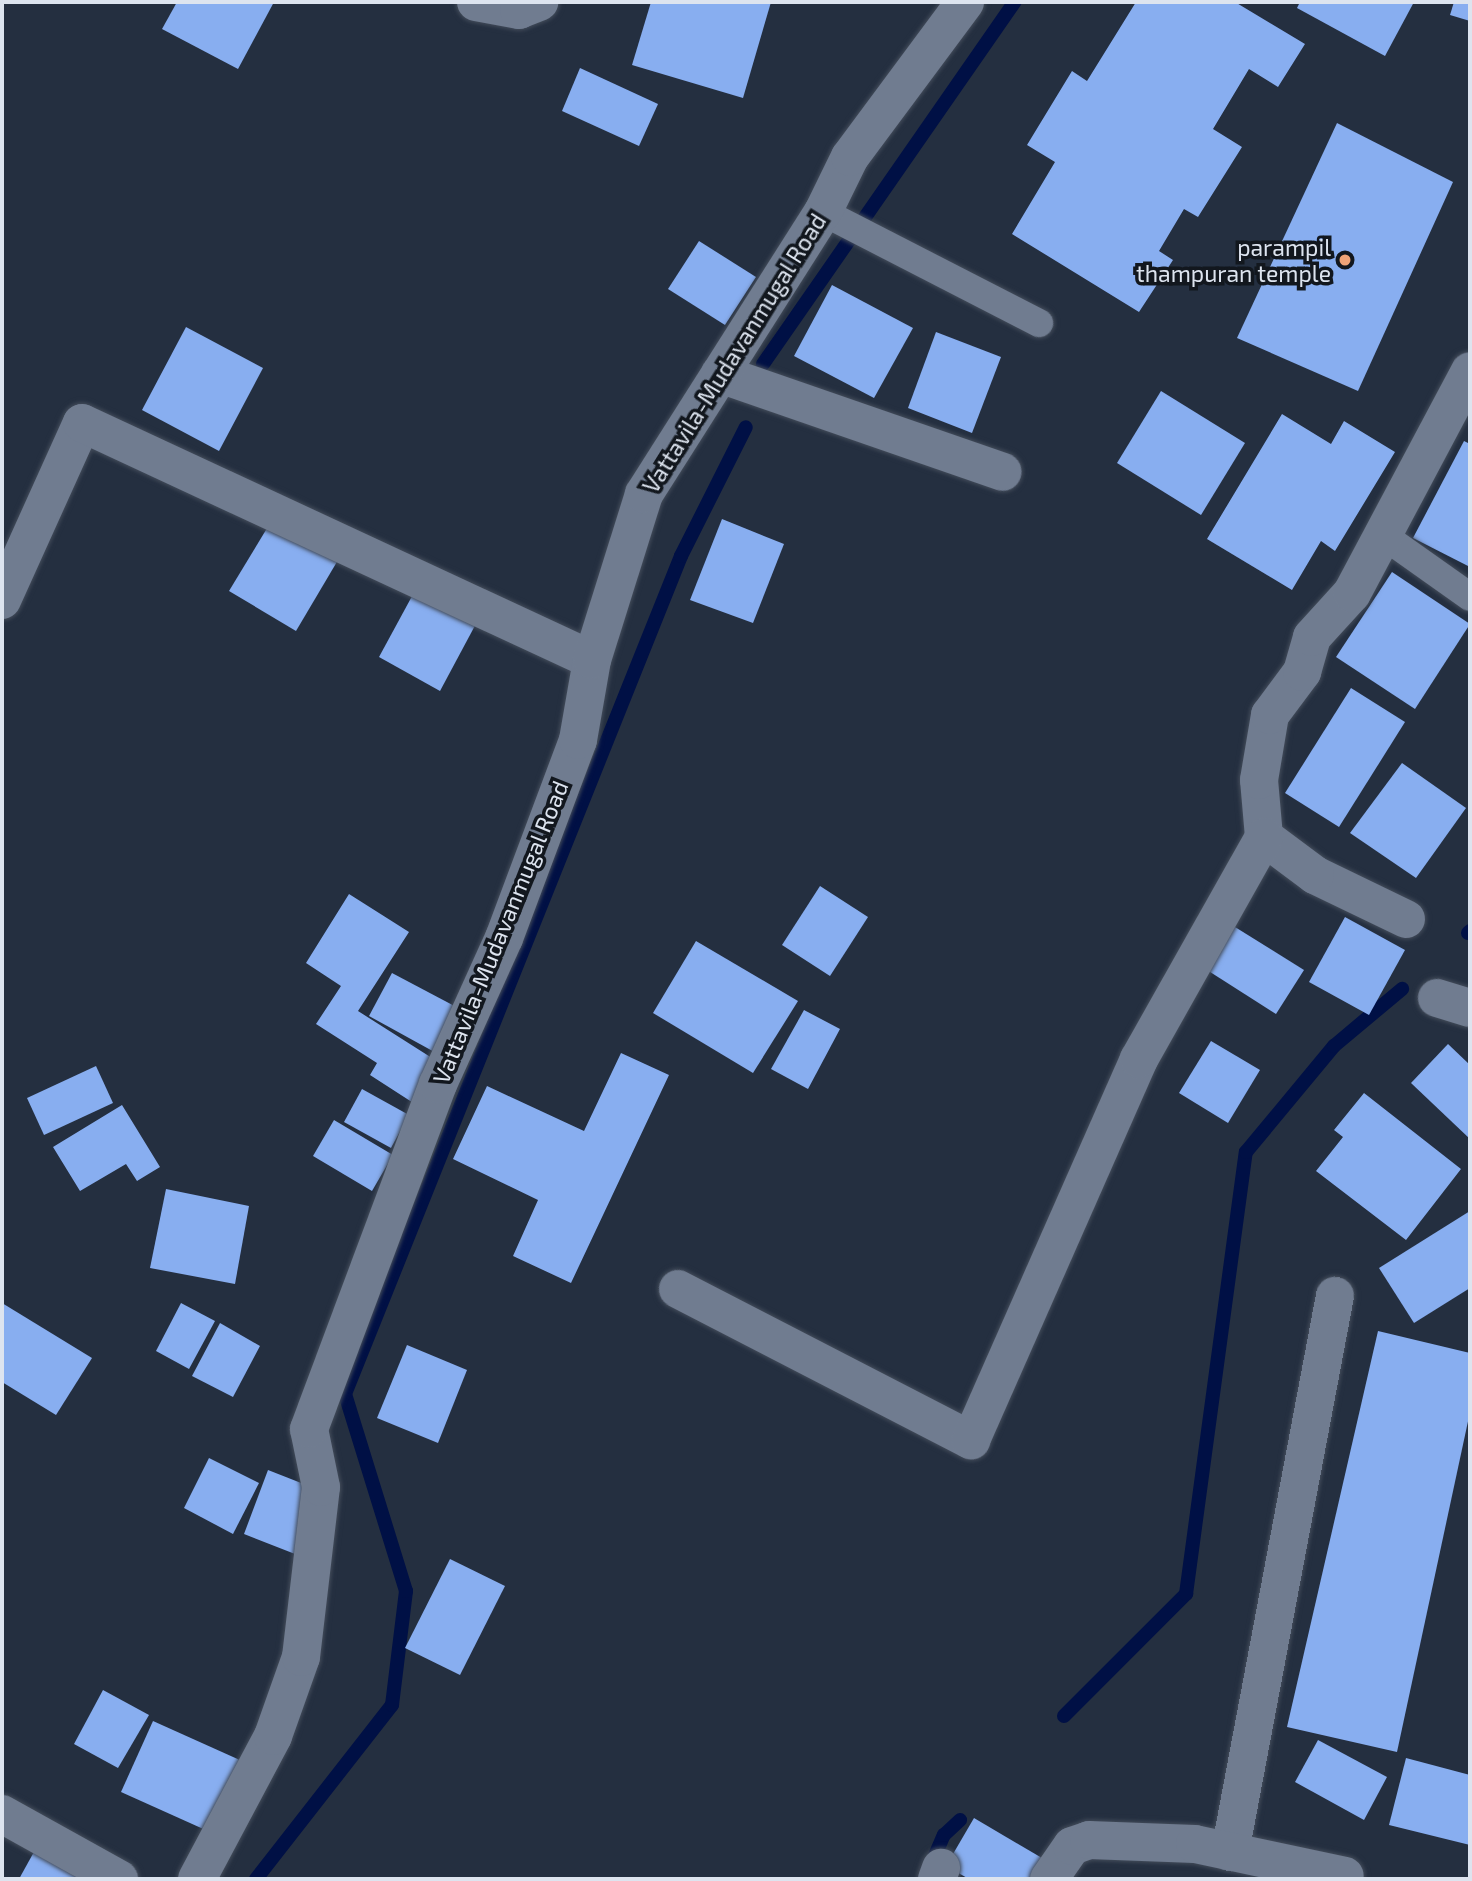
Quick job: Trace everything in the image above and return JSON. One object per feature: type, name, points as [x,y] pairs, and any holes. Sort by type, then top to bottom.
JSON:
[{"type":"street","points":[[476,2],[519,10],[539,2]]},
{"type":"street","name":"Vattavila-Mudavanmugal Road","points":[[197,1879],[273,1736],[301,1657],[321,1487],[309,1429],[438,1084],[504,938],[578,740],[592,660],[644,494],[823,212],[850,156],[965,2]]},
{"type":"street","points":[[678,1289],[971,1440],[1139,1059],[1264,837],[1259,780],[1270,715],[1302,672],[1312,637],[1352,593],[1470,371]]},
{"type":"street","points":[[720,374],[1003,472]]},
{"type":"street","points":[[2,600],[82,423],[592,660]]},
{"type":"street","points":[[1264,837],[1315,875],[1406,919]]},
{"type":"street","points":[[1230,1852],[1335,1296]]},
{"type":"street","points":[[2,1814],[119,1879]]},
{"type":"street","points":[[1049,1879],[1072,1846],[1089,1840],[1195,1844],[1351,1878]]},
{"type":"lane","points":[[823,212],[1039,323]]},
{"type":"lane","points":[[1384,536],[1470,597]]},
{"type":"building","points":[[177,2],[274,2],[238,69],[162,29]]},
{"type":"building","points":[[651,2],[771,2],[743,98],[632,65]]},
{"type":"building","points":[[1136,2],[1235,2],[1305,44],[1278,87],[1249,69],[1213,129],[1242,147],[1198,217],[1184,209],[1159,251],[1173,260],[1139,312],[1012,234],[1055,162],[1027,145],[1072,71],[1087,81]]},
{"type":"building","points":[[1300,2],[1414,2],[1385,56],[1297,8]]},
{"type":"building","points":[[1454,2],[1470,2],[1470,21],[1450,15]]},
{"type":"building","points":[[580,68],[658,104],[639,146],[562,111]]},
{"type":"building","name":"parampil thampuran temple","points":[[1337,123],[1453,182],[1358,391],[1237,338]]},
{"type":"building","points":[[699,241],[756,277],[725,325],[668,289]]},
{"type":"building","points":[[832,285],[913,328],[874,398],[794,356]]},
{"type":"building","points":[[186,327],[263,368],[219,451],[142,410]]},
{"type":"building","points":[[936,332],[1001,357],[972,433],[908,408]]},
{"type":"building","points":[[1161,391],[1245,443],[1201,515],[1117,463]]},
{"type":"building","points":[[1282,414],[1331,444],[1344,421],[1395,452],[1335,551],[1321,541],[1292,590],[1207,539]]},
{"type":"building","points":[[1464,441],[1470,444],[1470,567],[1413,538]]},
{"type":"building","points":[[275,515],[341,555],[296,631],[229,591]]},
{"type":"building","points":[[722,519],[784,544],[753,623],[690,600]]},
{"type":"building","points":[[1392,572],[1470,624],[1415,709],[1336,657]]},
{"type":"building","points":[[417,587],[478,620],[440,691],[379,657]]},
{"type":"building","points":[[1351,688],[1405,722],[1339,827],[1285,793]]},
{"type":"building","points":[[1402,763],[1466,808],[1416,878],[1350,833]]},
{"type":"building","points":[[820,886],[868,917],[830,976],[782,945]]},
{"type":"building","points":[[349,894],[409,932],[358,1011],[443,1065],[418,1106],[370,1075],[377,1063],[316,1024],[341,986],[306,963]]},
{"type":"building","points":[[1345,917],[1405,950],[1369,1015],[1309,982]]},
{"type":"building","points":[[1235,927],[1304,970],[1276,1014],[1207,970]]},
{"type":"building","points":[[696,941],[798,1001],[753,1073],[653,1013]]},
{"type":"building","points":[[392,973],[462,1010],[438,1054],[369,1016]]},
{"type":"building","points":[[804,1010],[840,1029],[808,1089],[771,1069]]},
{"type":"building","points":[[1211,1041],[1260,1070],[1228,1123],[1179,1093]]},
{"type":"building","points":[[1448,1044],[1470,1065],[1470,1139],[1411,1083]]},
{"type":"building","points":[[621,1053],[669,1075],[571,1283],[513,1256],[538,1200],[453,1159],[487,1086],[584,1131]]},
{"type":"building","points":[[96,1066],[113,1103],[44,1135],[27,1098]]},
{"type":"building","points":[[362,1089],[409,1115],[391,1148],[344,1122]]},
{"type":"building","points":[[1364,1093],[1461,1169],[1406,1240],[1316,1171],[1343,1137],[1334,1130]]},
{"type":"building","points":[[122,1105],[160,1167],[137,1181],[126,1164],[80,1191],[53,1147]]},
{"type":"building","points":[[334,1120],[393,1155],[372,1191],[313,1156]]},
{"type":"building","points":[[166,1189],[249,1206],[235,1284],[150,1268]]},
{"type":"building","points":[[1470,1211],[1470,1288],[1414,1323],[1379,1268]]},
{"type":"building","points":[[2,1303],[92,1358],[56,1415],[2,1382]]},
{"type":"building","points":[[181,1303],[215,1321],[189,1369],[156,1351]]},
{"type":"building","points":[[220,1323],[260,1346],[233,1397],[192,1376]]},
{"type":"building","points":[[1378,1331],[1470,1353],[1470,1412],[1397,1752],[1287,1727]]},
{"type":"building","points":[[407,1345],[467,1370],[438,1443],[377,1418]]},
{"type":"building","points":[[209,1458],[259,1483],[233,1534],[184,1508]]},
{"type":"building","points":[[268,1470],[319,1490],[295,1554],[244,1534]]},
{"type":"building","points":[[450,1559],[505,1586],[460,1675],[405,1648]]},
{"type":"building","points":[[103,1690],[149,1715],[118,1768],[74,1744]]},
{"type":"building","points":[[153,1721],[242,1761],[210,1832],[121,1792]]},
{"type":"building","points":[[1318,1740],[1387,1777],[1364,1820],[1295,1782]]},
{"type":"building","points":[[1406,1758],[1470,1775],[1470,1845],[1389,1825]]},
{"type":"building","points":[[974,1818],[1042,1858],[1030,1879],[969,1879],[946,1866]]},
{"type":"building","points":[[40,1841],[91,1879],[19,1879]]},
{"type":"waterway","points":[[763,364],[1015,2]]},
{"type":"waterway","points":[[256,1879],[392,1705],[406,1591],[345,1394],[681,556],[746,427]]},
{"type":"waterway","points":[[1064,1716],[1186,1594],[1246,1152],[1334,1046],[1402,989]]},
{"type":"waterway","points":[[931,1865],[944,1835],[960,1820]]},
{"type":"place","name":"parampil thampuran temple","points":[[1345,260]]}]
